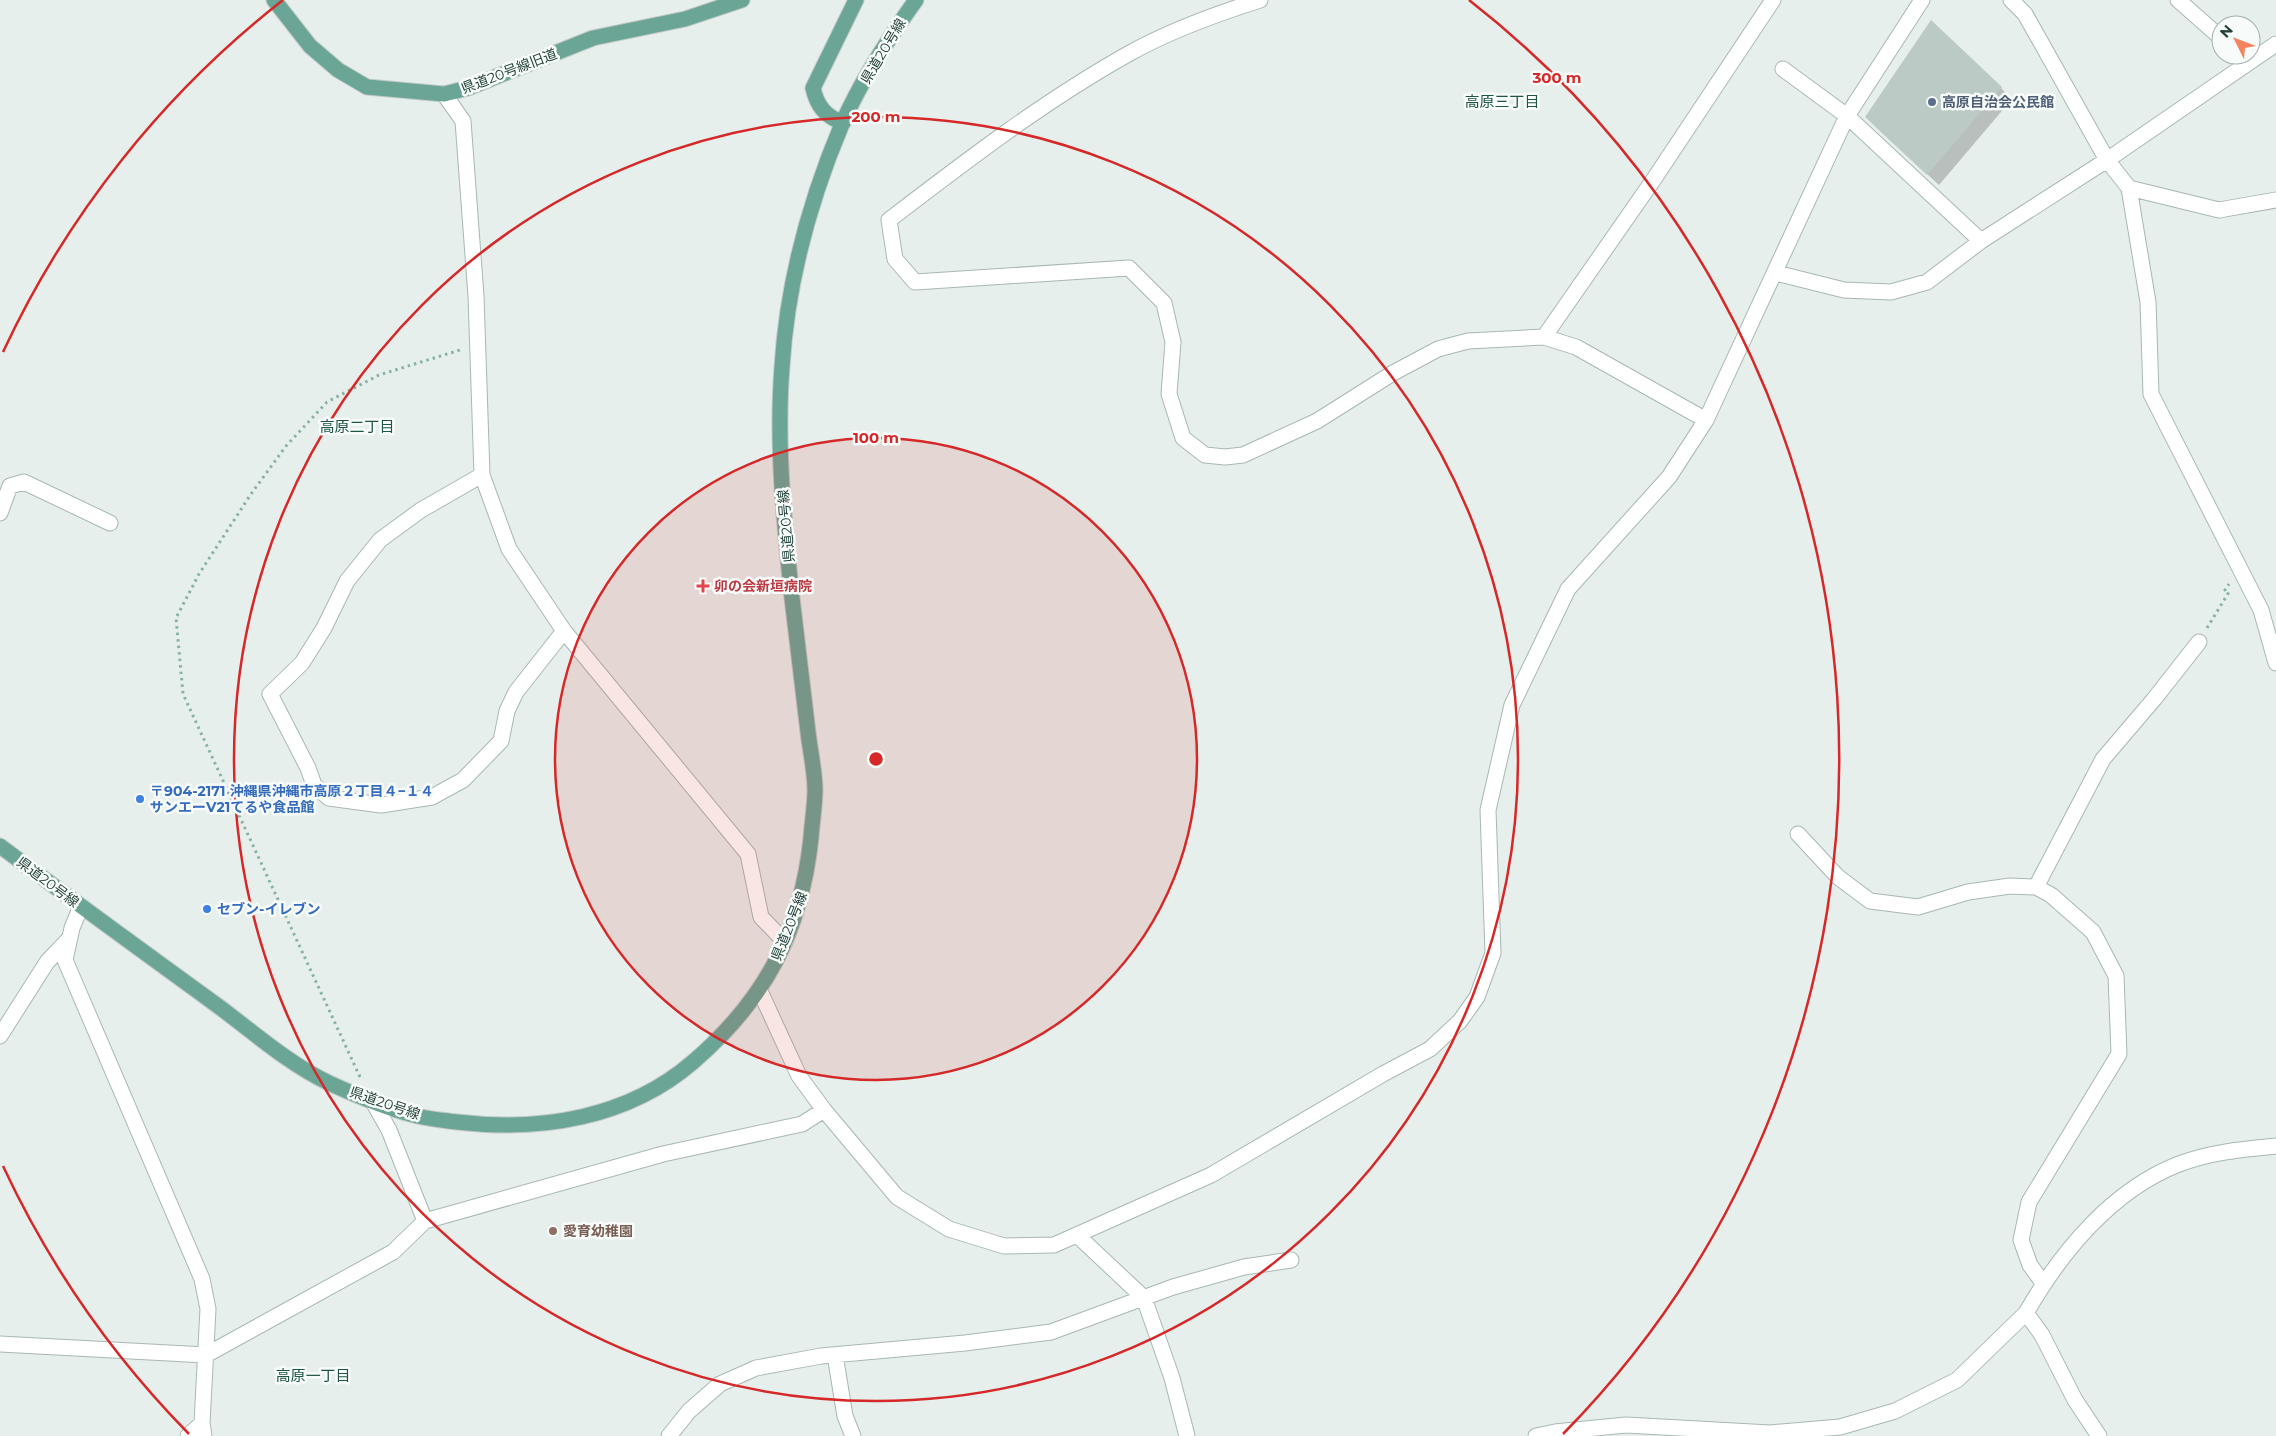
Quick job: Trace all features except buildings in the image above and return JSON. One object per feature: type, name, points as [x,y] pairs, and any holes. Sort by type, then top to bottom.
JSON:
[{"type":"main road","name":"県道20号線旧道","points":[[274,0],[310,46],[338,70],[367,86],[444,94],[468,88],[594,38],[685,19],[742,0]]},
{"type":"main road","points":[[843,122],[826,114],[816,103],[813,88],[856,0]]},
{"type":"main road","name":"県道20号線","points":[[0,846],[274,1048],[326,1082],[411,1115],[480,1124],[542,1125],[575,1120],[611,1109],[646,1093],[678,1074],[735,1022],[760,991],[785,942],[805,886],[815,789],[782,493],[781,369],[785,328],[797,266],[824,173],[843,122],[862,85],[916,0]]},
{"type":"street","points":[[1260,0],[1212,15],[1130,53],[996,137],[889,220],[895,259],[915,282],[1129,268],[1164,303],[1173,342],[1170,394],[1183,438],[1205,455],[1225,457],[1243,455],[1317,421],[1393,373],[1438,350],[1468,341],[1544,337],[1576,346],[1706,420]]},
{"type":"street","points":[[1544,337],[1654,179],[1773,0]]},
{"type":"street","points":[[760,991],[799,1076],[824,1110],[896,1197],[949,1229],[1004,1246],[1054,1245],[1078,1236],[1211,1175],[1383,1074],[1430,1049],[1460,1021],[1477,997],[1493,953],[1488,810],[1512,704],[1568,590],[1669,477],[1706,420],[1776,273],[1847,116],[1922,0]]},
{"type":"street","points":[[2011,0],[2025,14],[2107,160],[2129,188],[2148,302],[2152,394],[2262,610],[2276,663]]},
{"type":"street","points":[[2178,0],[2211,29]]},
{"type":"street","points":[[2261,51],[2276,44]]},
{"type":"street","points":[[1776,273],[1844,290],[1891,292],[1927,282],[1981,241],[2107,160],[2235,65]]},
{"type":"street","points":[[1783,68],[1847,116],[1981,241]]},
{"type":"street","points":[[444,94],[463,121],[476,296],[482,475],[509,549],[564,631],[748,854],[761,917],[785,942]]},
{"type":"street","points":[[2129,188],[2219,210],[2276,200]]},
{"type":"street","points":[[482,475],[421,510],[380,540],[347,581],[324,628],[302,663],[270,694],[308,768],[314,785],[329,798],[381,804],[432,797],[463,780],[486,753],[501,741],[507,711],[516,692],[564,631]]},
{"type":"street","points":[[0,513],[10,486],[24,482],[110,523]]},
{"type":"street","points":[[2036,887],[2103,759],[2155,698],[2199,642]]},
{"type":"street","points":[[1798,834],[1838,877],[1870,901],[1918,907],[1968,892],[2010,886],[2036,887],[2051,895],[2093,932],[2116,976],[2119,1054],[2029,1202],[2021,1240],[2030,1265],[2043,1283]]},
{"type":"street","points":[[81,906],[69,939],[65,960],[202,1279],[208,1308],[203,1429],[188,1436]]},
{"type":"street","points":[[0,1036],[47,962],[69,939]]},
{"type":"street","points":[[372,1100],[389,1130],[425,1221]]},
{"type":"street","points":[[0,1344],[206,1356],[394,1252],[425,1221],[663,1154],[802,1124],[824,1110]]},
{"type":"street","points":[[1536,1436],[1555,1432],[1626,1425],[1770,1433],[1840,1427],[1895,1411],[1957,1380],[2026,1313],[2043,1283],[2097,1217],[2141,1184],[2179,1164],[2228,1151],[2276,1146]]},
{"type":"street","points":[[1078,1236],[1144,1298],[1172,1378],[1187,1436]]},
{"type":"street","points":[[669,1436],[689,1411],[720,1384],[756,1368],[835,1356],[966,1343],[1051,1332],[1173,1287],[1244,1267],[1291,1260]]},
{"type":"street","points":[[2026,1313],[2042,1335],[2075,1400],[2099,1436]]},
{"type":"street","points":[[835,1356],[846,1416],[853,1436]]},
{"type":"path","points":[[2199,642],[2229,592],[2225,590],[2240,567]]},
{"type":"place","name":"高原自治会公民館","points":[[1932,102]]},
{"type":"place","name":"卯の会新垣病院","points":[[703,586]]},
{"type":"place","name":"〒904-2171 沖縄県沖縄市高原２丁目４−１４ サンエーV21てるや食品館","points":[[140,799]]},
{"type":"place","name":"セブン-イレブン","points":[[207,909]]},
{"type":"place","name":"愛育幼稚園","points":[[553,1231]]},
{"type":"district","name":"高原三丁目","points":[[1502,102]]},
{"type":"district","name":"高原二丁目","points":[[357,427]]},
{"type":"district","name":"高原一丁目","points":[[313,1376]]}]
